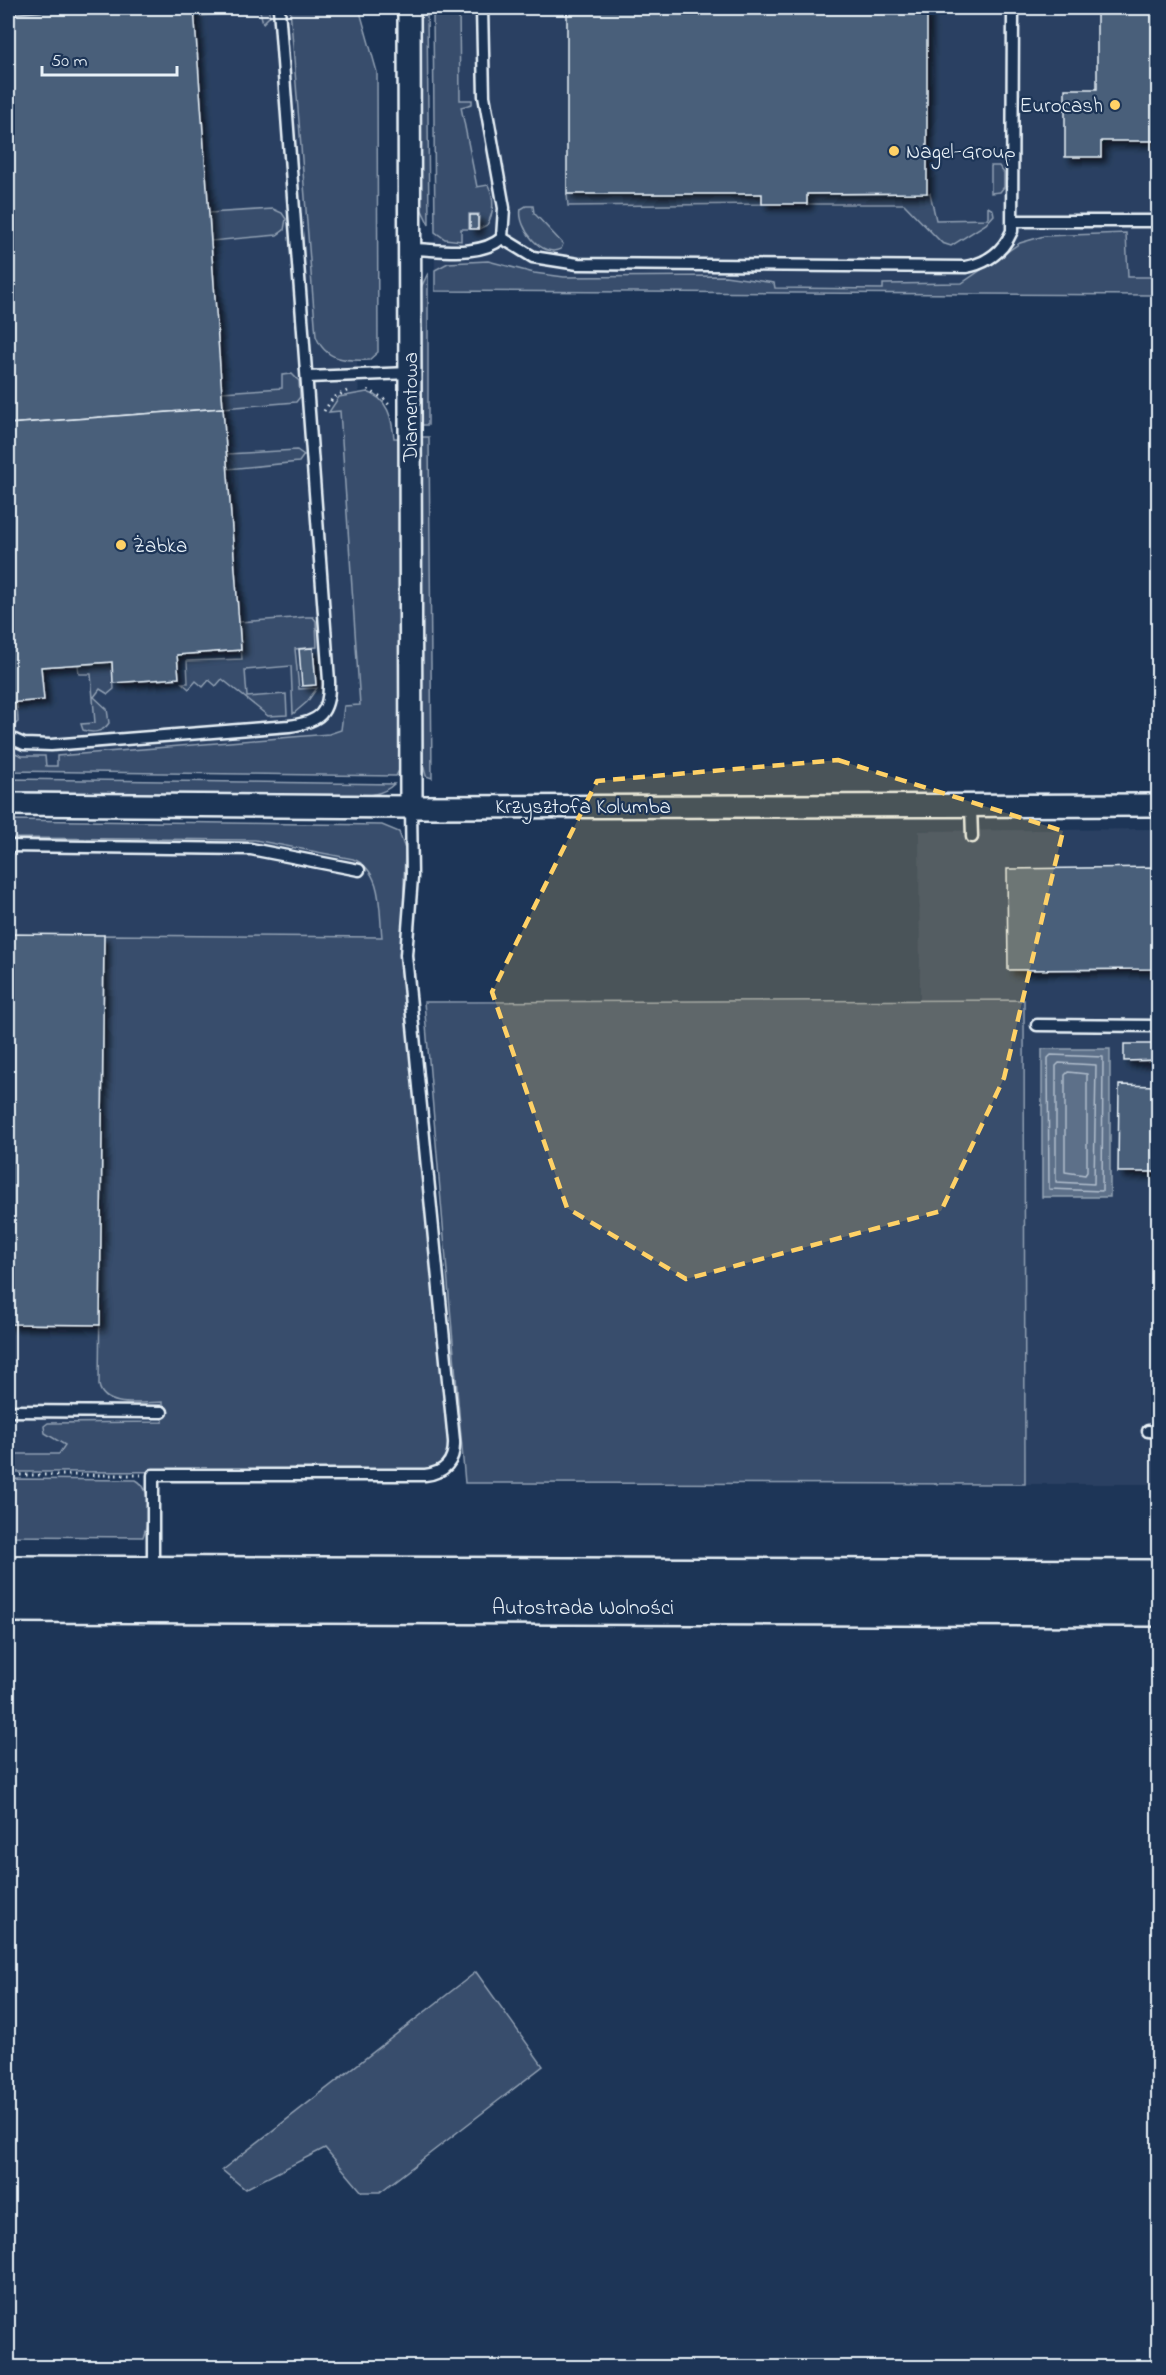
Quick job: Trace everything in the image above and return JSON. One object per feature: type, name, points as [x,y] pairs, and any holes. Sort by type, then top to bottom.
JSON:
[{"type":"highway","name":"Autostrada Wolności","points":[[8,1573],[1158,1577]]},
{"type":"highway","name":"Autostrada Wolności","points":[[8,1605],[1158,1610]]},
{"type":"street","name":"Diamentowa","points":[[409,8],[411,807]]},
{"type":"street","name":"Krzysztofa Kolumba","points":[[8,804],[411,807],[1158,805]]},
{"type":"lane","points":[[8,737],[24,744],[51,745],[289,726],[306,723],[321,716],[329,703],[308,377],[279,8]]},
{"type":"lane","points":[[410,249],[478,249],[495,244],[502,238],[504,208],[484,96],[482,8]]},
{"type":"lane","points":[[502,238],[533,257],[562,263],[966,267],[978,265],[1000,251],[1007,242],[1013,221],[1013,8]]},
{"type":"lane","points":[[1013,221],[1158,221]]},
{"type":"lane","points":[[308,377],[410,373]]},
{"type":"lane","points":[[971,806],[972,837]]},
{"type":"lane","points":[[153,1574],[153,1475],[425,1475],[442,1470],[453,1458],[454,1442],[406,955],[412,877],[411,807]]},
{"type":"lane","points":[[8,846],[251,849],[359,870]]},
{"type":"lane","points":[[1037,1025],[1158,1026]]},
{"type":"lane","points":[[8,1411],[162,1412]]},
{"type":"path","points":[[326,411],[338,394],[354,389]]},
{"type":"path","points":[[365,389],[383,398],[393,412]]},
{"type":"path","points":[[8,1475],[153,1475]]},
{"type":"highlighted area","points":[[838,760],[1063,831],[1004,1078],[941,1211],[686,1279],[567,1208],[492,992],[597,781]]},
{"type":"shaded area","points":[[8,8],[359,8],[377,72],[378,352],[369,360],[357,361],[379,750],[8,771]]},
{"type":"shaded area","points":[[199,8],[268,8],[270,16],[263,23],[260,11],[199,16]]},
{"type":"shaded area","points":[[290,8],[359,8],[377,72],[378,352],[369,360],[345,359],[331,355],[320,344],[316,336]]},
{"type":"shaded area","points":[[419,8],[427,8],[429,225],[420,206]]},
{"type":"shaded area","points":[[433,8],[1158,8],[1158,295],[435,291]]},
{"type":"shaded area","points":[[433,8],[459,8],[460,100],[472,100],[472,104],[461,107],[477,187],[488,185],[493,200],[487,225],[479,229],[479,214],[469,214],[469,229],[461,229],[461,241],[445,239],[435,232]]},
{"type":"shaded area","points":[[991,166],[999,166],[1004,173],[1004,187],[1000,192],[991,193]]},
{"type":"shaded area","points":[[930,193],[936,220],[988,219],[988,207],[993,210],[994,215],[986,224],[951,246],[942,243],[904,204],[807,204],[807,194]]},
{"type":"shaded area","points":[[567,194],[762,194],[762,204],[568,206]]},
{"type":"shaded area","points":[[533,206],[534,213],[563,244],[561,249],[546,250],[532,240],[521,216],[521,209]]},
{"type":"shaded area","points":[[273,209],[282,213],[286,219],[284,230],[277,235],[211,241],[209,213]]},
{"type":"shaded area","points":[[1126,233],[1128,277],[1158,277],[1158,295],[435,291],[435,270],[448,263],[488,261],[534,273],[564,277],[725,276],[774,283],[775,288],[883,289],[883,284],[962,283],[1020,243],[1044,236]]},
{"type":"shaded area","points":[[428,273],[428,425],[419,425],[419,292]]},
{"type":"shaded area","points":[[292,374],[299,381],[300,397],[296,402],[223,408],[222,392],[282,388],[282,375]]},
{"type":"shaded area","points":[[367,392],[384,404],[388,410],[394,438],[399,438],[401,746],[400,768],[396,776],[8,771],[8,750],[22,756],[45,756],[46,766],[57,766],[57,756],[329,734],[341,730],[344,706],[360,705],[340,411],[329,412],[339,397]]},
{"type":"shaded area","points":[[420,437],[429,437],[432,778],[426,776],[423,764]]},
{"type":"shaded area","points":[[297,450],[304,455],[299,462],[228,469],[227,454]]},
{"type":"shaded area","points":[[313,617],[316,621],[317,647],[295,649],[299,689],[317,688],[307,702],[293,714],[291,666],[245,670],[247,697],[286,694],[287,715],[268,716],[222,679],[216,686],[209,680],[203,687],[196,681],[189,689],[182,683],[188,683],[187,661],[242,659],[239,622]]},
{"type":"shaded area","points":[[112,662],[114,689],[108,694],[100,689],[94,697],[107,709],[109,723],[98,731],[83,730],[81,724],[95,723],[91,674],[79,674],[78,665]]},
{"type":"shaded area","points":[[17,702],[18,722],[11,728],[8,726],[8,703]]},
{"type":"shaded area","points":[[8,779],[394,784],[378,793],[354,796],[8,792]]},
{"type":"shaded area","points":[[8,820],[382,825],[399,832],[405,849],[402,956],[451,1449],[440,1466],[421,1471],[8,1472],[8,1454],[59,1454],[65,1445],[45,1433],[44,1426],[48,1423],[163,1422],[163,1402],[116,1401],[102,1393],[99,1385],[104,935],[382,937],[375,881],[363,864],[353,859],[255,840],[8,838]]},
{"type":"shaded area","points":[[8,827],[242,829],[386,856],[445,1444],[8,1459]]},
{"type":"shaded area","points":[[1158,829],[1158,1484],[1025,1484],[1024,1001],[920,1002],[919,831]]},
{"type":"shaded area","points":[[1024,1000],[1025,1484],[465,1483],[424,1002]]},
{"type":"shaded area","points":[[8,1479],[136,1480],[145,1490],[148,1506],[143,1537],[8,1536]]},
{"type":"shaded area","points":[[476,1972],[543,2066],[380,2192],[362,2192],[325,2148],[245,2189],[222,2170]]},
{"type":"water","points":[[1042,1049],[1110,1049],[1110,1197],[1042,1197]]},
{"type":"building","points":[[90,8],[194,8],[223,408],[8,424],[8,14]]},
{"type":"building","points":[[567,8],[927,8],[927,193],[807,194],[807,204],[762,204],[762,194],[567,194]]},
{"type":"building","points":[[1097,8],[1158,8],[1158,141],[1101,141],[1101,157],[1065,157],[1065,89],[1097,89]]},
{"type":"building","points":[[470,215],[478,215],[478,229],[470,229]]},
{"type":"building","name":"Żabka","points":[[223,408],[241,650],[177,655],[179,678],[113,683],[112,662],[41,667],[44,700],[8,703],[8,424]]},
{"type":"building","points":[[313,648],[316,685],[302,686],[299,649]]},
{"type":"building","points":[[1158,867],[1158,969],[1008,970],[1007,869]]},
{"type":"building","points":[[8,934],[104,935],[100,1325],[8,1324]]},
{"type":"building","points":[[1124,1044],[1158,1044],[1158,1060],[1124,1061]]},
{"type":"building","points":[[1119,1085],[1158,1086],[1158,1172],[1118,1172]]},
{"type":"place","name":"Eurocash","points":[[1115,105]]},
{"type":"place","name":"Nagel-Group","points":[[894,151]]},
{"type":"place","name":"Żabka","points":[[121,545]]}]
